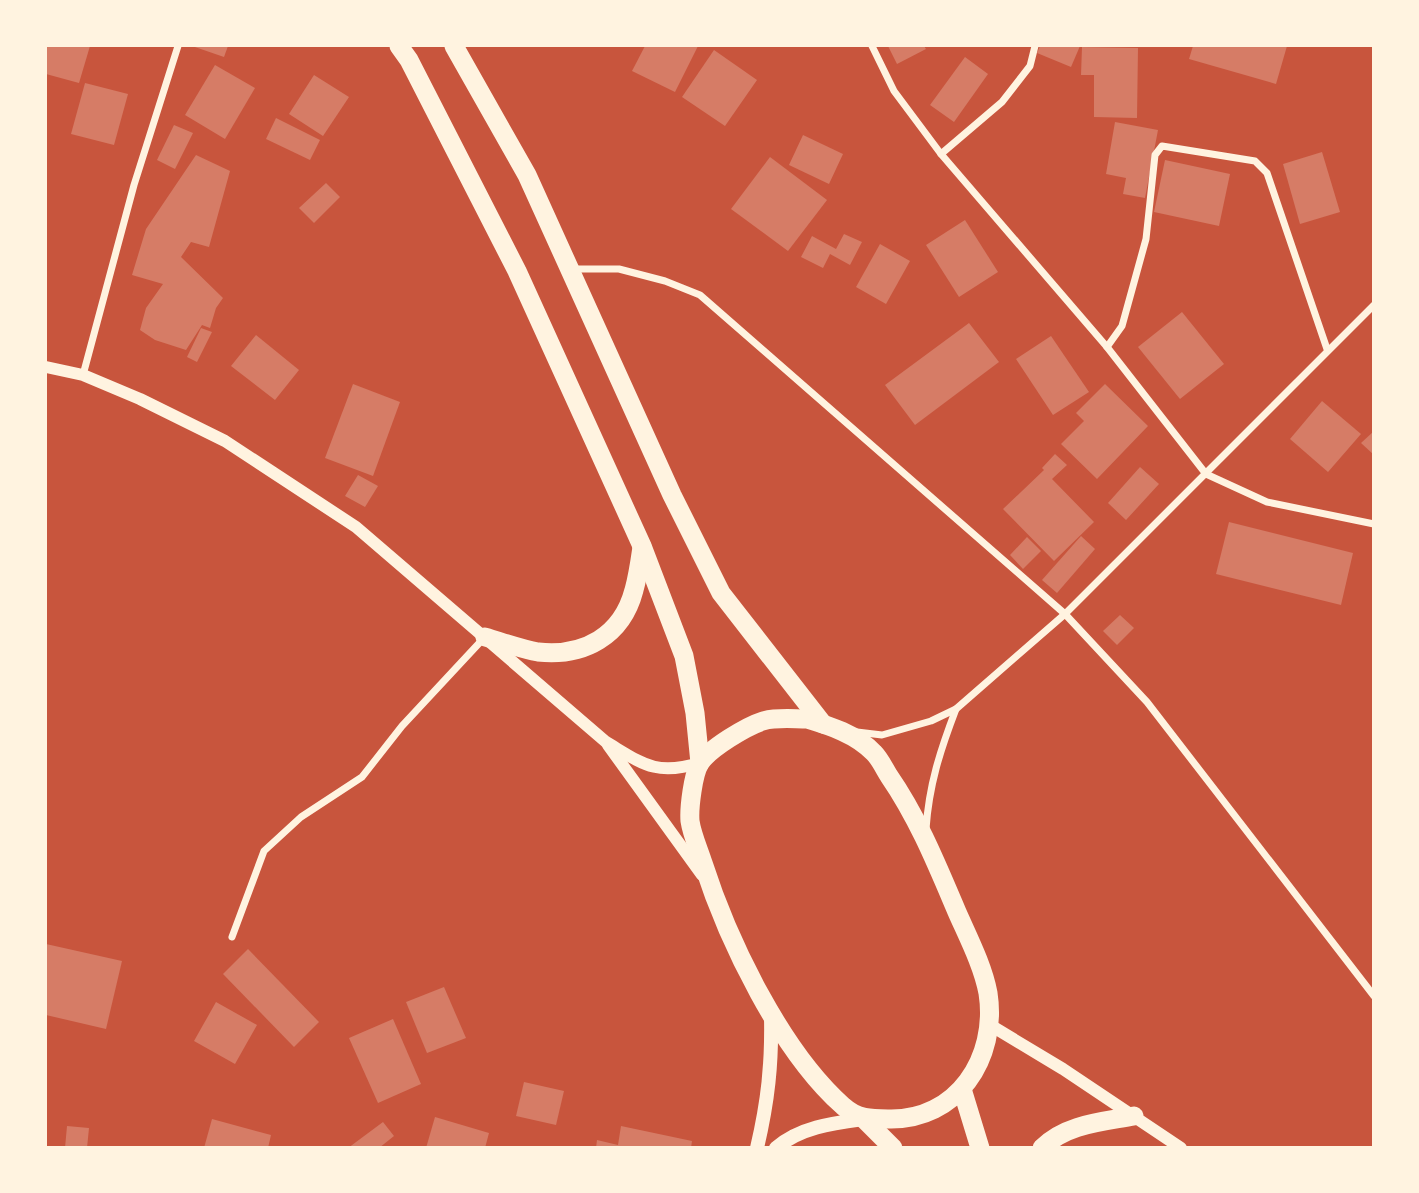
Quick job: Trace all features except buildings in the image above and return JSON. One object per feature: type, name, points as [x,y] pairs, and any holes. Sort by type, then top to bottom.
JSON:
[{"type":"highway","points":[[399,46],[409,60],[517,271],[642,546],[684,656],[695,713],[700,763],[691,795],[690,822],[711,887],[771,1014],[809,1070],[845,1108],[864,1119],[893,1147]]},
{"type":"highway","points":[[454,46],[527,176],[672,495],[721,593],[832,727]]},
{"type":"highway","points":[[485,637],[537,652],[567,653],[588,648],[608,635],[626,613],[634,590],[642,546]]},
{"type":"highway","points":[[700,763],[731,736],[765,720],[807,719],[832,727],[874,752],[900,791],[925,838],[972,947],[988,992],[990,1025],[982,1058],[961,1089],[943,1106],[904,1120],[864,1119]]},
{"type":"highway","points":[[961,1089],[980,1147]]},
{"type":"highway","points":[[1042,1147],[1050,1139],[1082,1125],[1134,1116]]},
{"type":"main road","points":[[757,1147],[767,1106],[771,1014]]},
{"type":"main road","points":[[776,1147],[783,1141],[826,1124],[864,1119]]},
{"type":"street","points":[[83,375],[134,185],[178,46]]},
{"type":"street","points":[[872,46],[894,90],[941,154],[1107,347],[1206,474],[1268,502],[1374,524]]},
{"type":"street","points":[[941,154],[1010,93],[1030,66],[1035,46]]},
{"type":"street","points":[[1107,347],[1122,326],[1146,239],[1155,155],[1162,146],[1255,161],[1267,173],[1326,349]]},
{"type":"street","points":[[569,269],[619,270],[665,281],[700,295],[1065,614],[1147,702],[1374,996]]},
{"type":"street","points":[[832,727],[881,735],[931,721],[956,709],[1065,614],[1206,474],[1326,349],[1374,305]]},
{"type":"street","points":[[46,367],[83,375],[140,399],[236,448],[356,527],[606,742],[647,767],[667,769],[700,763]]},
{"type":"street","points":[[232,937],[264,851],[301,817],[362,777],[402,726],[485,637]]},
{"type":"street","points":[[925,838],[933,774],[956,709]]},
{"type":"street","points":[[606,742],[711,887]]},
{"type":"street","points":[[990,1025],[1063,1069],[1181,1147]]}]
